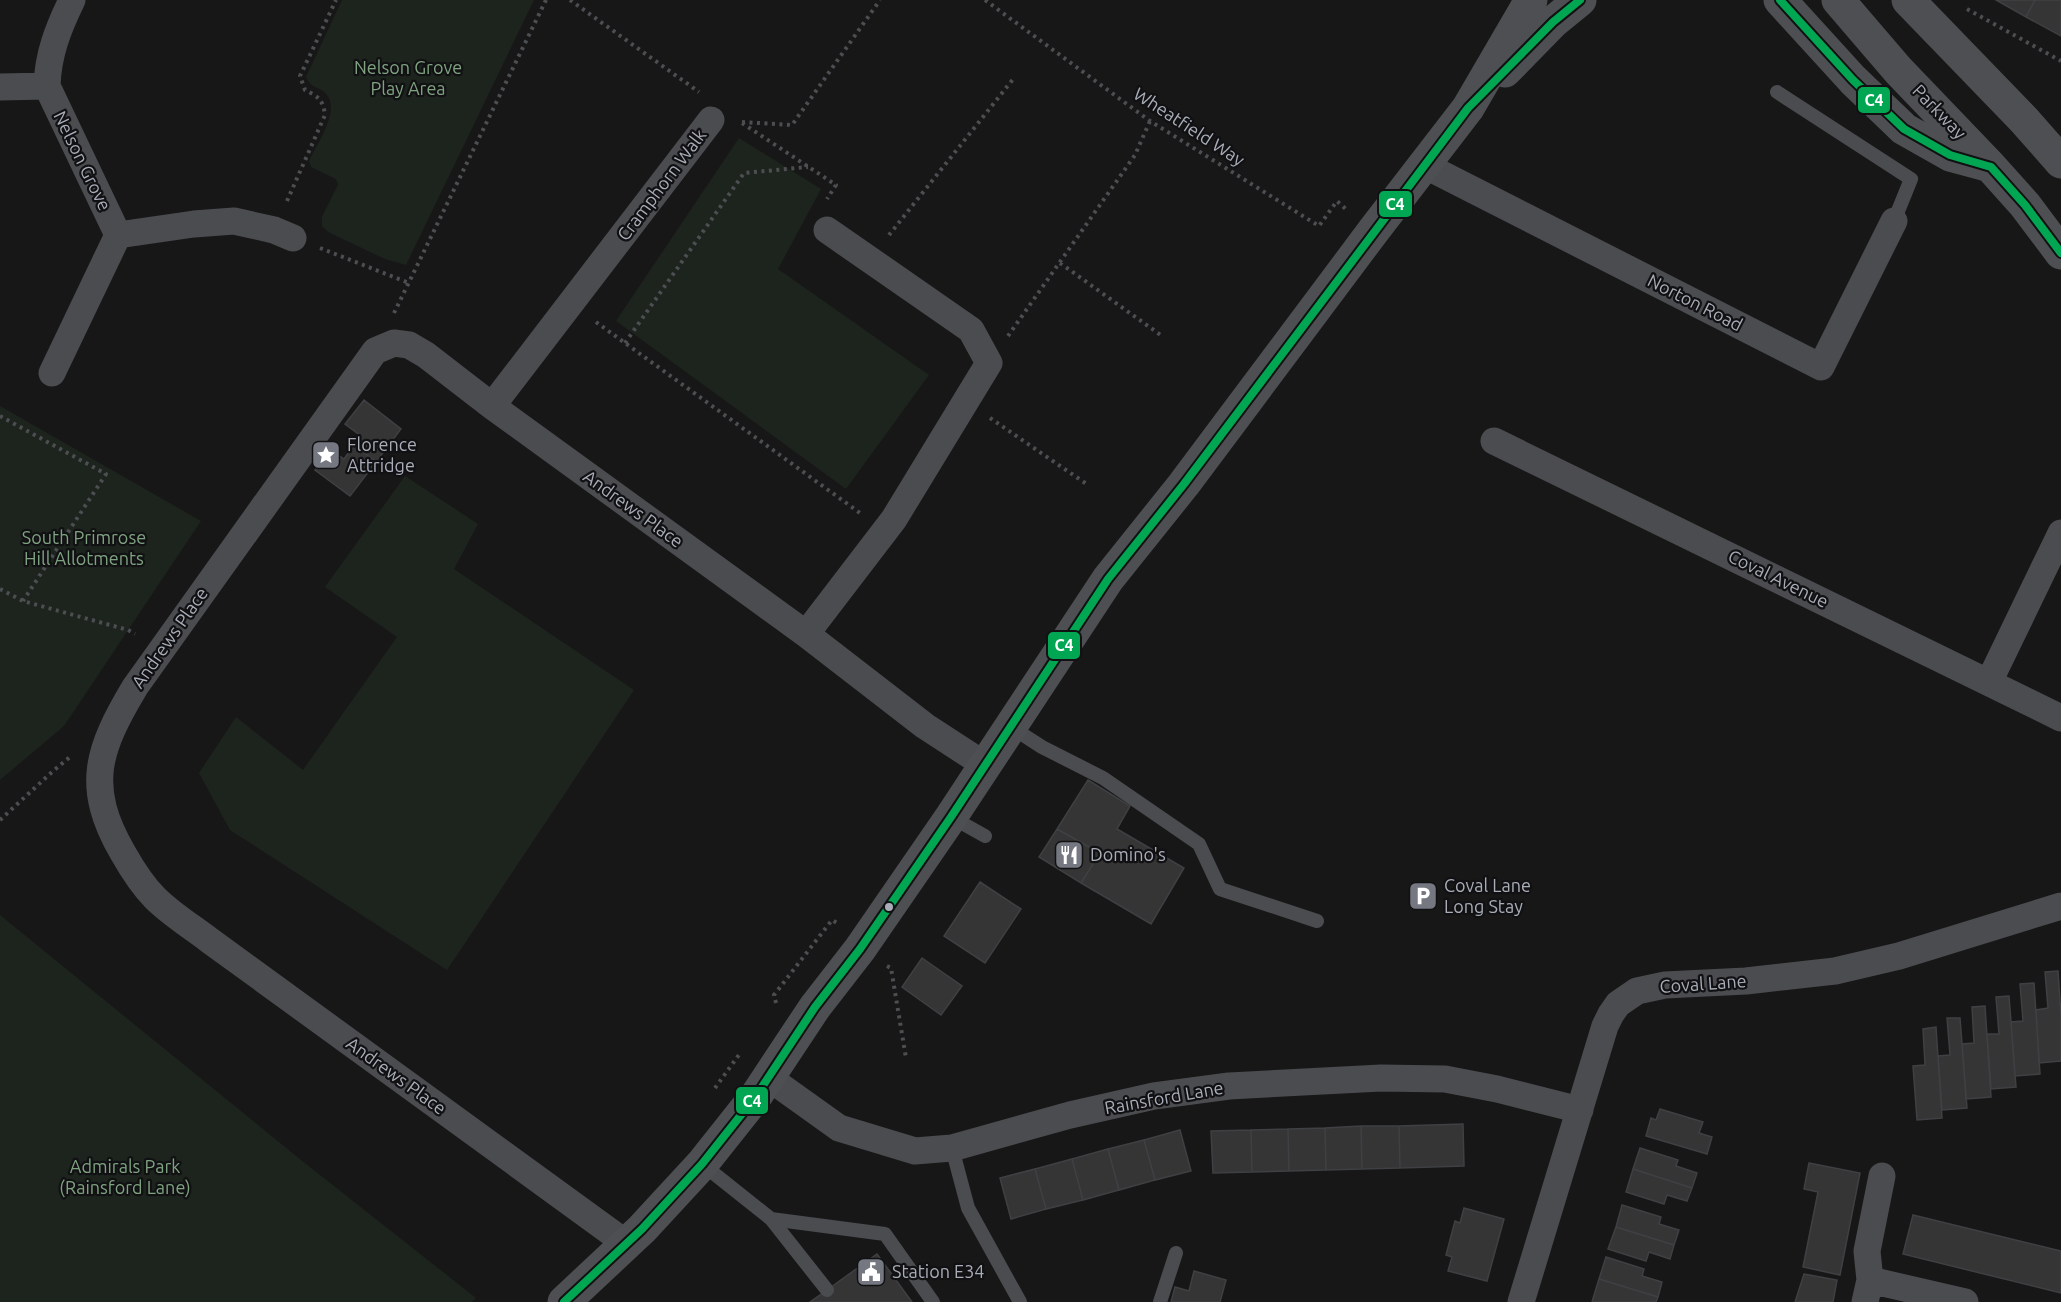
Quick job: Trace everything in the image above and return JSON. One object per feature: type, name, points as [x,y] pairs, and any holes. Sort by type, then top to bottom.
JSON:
[{"type":"main road","points":[[1468,108],[1553,22],[1580,0]]},
{"type":"main road","points":[[1780,0],[1852,80],[1904,129],[1950,154],[1992,166]]},
{"type":"main road","name":"Parkway","points":[[1838,0],[1898,70],[1992,166],[2061,253]]},
{"type":"main road","points":[[1908,0],[2024,120],[2061,162]]},
{"type":"main road","points":[[564,1302],[627,1244],[702,1164],[769,1078],[814,1007],[860,949],[951,817],[1108,579],[1184,484],[1468,108],[1531,2]]},
{"type":"street","points":[[0,87],[46,86],[47,64],[59,28],[72,0]]},
{"type":"street","name":"Nelson Grove","points":[[46,86],[118,235]]},
{"type":"street","name":"Cramphorn Walk","points":[[492,406],[711,120]]},
{"type":"street","name":"Norton Road","points":[[1424,165],[1821,368],[1894,221]]},
{"type":"street","points":[[52,373],[118,235],[194,224],[234,221],[284,234]]},
{"type":"street","points":[[806,634],[885,531],[989,363],[970,330],[827,230]]},
{"type":"street","name":"Andrews Place","points":[[627,1244],[155,899],[134,873],[105,817],[99,788],[100,766],[116,719],[135,687],[375,351],[394,343],[409,345],[426,355],[492,406],[806,634],[925,726],[986,765]]},
{"type":"street","name":"Coval Avenue","points":[[1494,441],[2061,718]]},
{"type":"street","points":[[1989,682],[2061,533]]},
{"type":"street","name":"Coval Lane","points":[[1521,1302],[1605,1026],[1618,1004],[1637,991],[1665,985],[1746,981],[1836,971],[1899,956],[2061,906]]},
{"type":"street","name":"Rainsford Lane","points":[[769,1078],[839,1128],[915,1151],[952,1148],[1070,1115],[1154,1096],[1229,1086],[1381,1078],[1445,1079],[1497,1089],[1580,1110]]},
{"type":"street","points":[[1882,1176],[1868,1251],[1867,1291],[1965,1302]]},
{"type":"lane","points":[[1777,92],[1911,178],[1894,221]]},
{"type":"lane","points":[[1011,728],[1042,747],[1103,778],[1199,844],[1220,890],[1317,921]]},
{"type":"lane","points":[[951,817],[985,836]]},
{"type":"lane","points":[[952,1148],[968,1208],[1020,1302]]},
{"type":"lane","points":[[702,1164],[771,1219],[827,1290]]},
{"type":"lane","points":[[771,1219],[885,1234],[933,1302]]},
{"type":"lane","points":[[1160,1302],[1176,1253]]},
{"type":"path","points":[[336,0],[300,76],[305,90],[319,97],[324,104],[325,115],[284,234],[409,283]]},
{"type":"path","points":[[375,351],[546,0]]},
{"type":"path","points":[[570,0],[702,95]]},
{"type":"path","points":[[827,230],[813,219],[836,185],[740,122],[792,125],[880,0]]},
{"type":"path","name":"Wheatfield Way","points":[[985,0],[1150,121],[1319,226],[1336,201],[1374,230]]},
{"type":"path","points":[[1960,6],[2061,61]]},
{"type":"path","points":[[870,259],[1014,78]]},
{"type":"path","points":[[989,363],[1135,155],[1150,121]]},
{"type":"path","points":[[625,343],[744,173],[809,167]]},
{"type":"path","points":[[1060,263],[1162,336]]},
{"type":"path","points":[[572,304],[885,531]]},
{"type":"path","points":[[966,401],[1088,485]]},
{"type":"path","points":[[0,417],[106,474],[23,601]]},
{"type":"path","points":[[0,589],[23,601],[128,630],[160,652]]},
{"type":"path","points":[[0,820],[72,756],[100,766]]},
{"type":"path","points":[[773,1010],[777,1004],[774,995],[832,920]]},
{"type":"path","points":[[881,961],[891,968],[906,1058]]},
{"type":"path","points":[[713,1091],[747,1043]]},
{"type":"green space","name":"Nelson Grove Play Area","points":[[342,0],[534,0],[406,265],[385,259],[328,232],[322,226],[322,217],[338,185],[336,179],[311,167],[309,161],[326,128],[331,110],[327,95],[311,84],[306,77]]},
{"type":"green space","points":[[739,138],[821,189],[778,269],[929,375],[846,489],[616,321]]},
{"type":"green space","name":"South Primrose Hill Allotments","points":[[0,406],[201,521],[64,726],[0,780]]},
{"type":"green space","points":[[405,476],[478,524],[454,569],[634,690],[447,970],[230,830],[199,773],[236,717],[303,770],[397,637],[325,587]]},
{"type":"green space","name":"Admirals Park (Rainsford Lane)","points":[[0,915],[301,1160],[476,1298],[472,1302],[0,1302]]},
{"type":"building","points":[[1996,0],[2035,0],[2026,17]]},
{"type":"building","points":[[2035,0],[2061,0],[2061,36],[2026,17]]},
{"type":"building","points":[[364,400],[401,429],[376,462],[354,445],[361,436],[345,424]]},
{"type":"building","points":[[354,445],[376,462],[350,496],[315,470],[330,449],[344,459]]},
{"type":"building","points":[[1088,780],[1130,806],[1117,829],[1184,868],[1151,924],[1081,883],[1100,853],[1057,829]]},
{"type":"building","name":"Domino's","points":[[1057,829],[1100,853],[1081,883],[1039,857]]},
{"type":"building","points":[[980,882],[1021,909],[985,963],[944,936]]},
{"type":"building","points":[[922,958],[962,986],[941,1015],[902,987]]},
{"type":"building","points":[[2058,971],[2061,1061],[2039,1063],[2036,1010],[2048,1008],[2045,972]]},
{"type":"building","points":[[2034,983],[2040,1074],[2015,1076],[2011,1022],[2023,1021],[2020,984]]},
{"type":"building","points":[[2009,996],[2016,1087],[1991,1089],[1987,1034],[1999,1034],[1996,997]]},
{"type":"building","points":[[1985,1006],[1991,1097],[1966,1099],[1962,1044],[1974,1043],[1972,1007]]},
{"type":"building","points":[[1947,1018],[1960,1018],[1967,1108],[1942,1110],[1938,1056],[1950,1055]]},
{"type":"building","points":[[1936,1027],[1942,1118],[1917,1120],[1913,1066],[1925,1065],[1923,1029]]},
{"type":"building","points":[[1660,1109],[1703,1122],[1699,1133],[1712,1137],[1707,1154],[1646,1136],[1651,1118],[1656,1120]]},
{"type":"building","points":[[1463,1124],[1464,1166],[1400,1168],[1399,1126]]},
{"type":"building","points":[[1361,1126],[1362,1169],[1326,1170],[1325,1128]]},
{"type":"building","points":[[1361,1126],[1399,1126],[1400,1168],[1362,1169]]},
{"type":"building","points":[[1325,1128],[1326,1170],[1289,1171],[1288,1129]]},
{"type":"building","points":[[1288,1129],[1289,1171],[1252,1172],[1251,1130]]},
{"type":"building","points":[[1180,1130],[1191,1171],[1155,1180],[1144,1140]]},
{"type":"building","points":[[1251,1130],[1252,1172],[1213,1173],[1211,1131]]},
{"type":"building","points":[[1144,1140],[1155,1180],[1119,1190],[1108,1149]]},
{"type":"building","points":[[1640,1148],[1678,1160],[1676,1166],[1697,1173],[1692,1188],[1633,1169]]},
{"type":"building","points":[[1108,1149],[1119,1190],[1083,1200],[1072,1159]]},
{"type":"building","points":[[1072,1159],[1083,1200],[1046,1209],[1035,1169]]},
{"type":"building","points":[[1809,1163],[1860,1173],[1840,1275],[1803,1267],[1818,1192],[1804,1189]]},
{"type":"building","points":[[1035,1169],[1046,1209],[1011,1219],[1000,1178]]},
{"type":"building","points":[[1633,1169],[1692,1188],[1687,1201],[1667,1195],[1664,1204],[1626,1192]]},
{"type":"building","points":[[1622,1205],[1661,1217],[1659,1224],[1679,1230],[1674,1245],[1616,1227]]},
{"type":"building","points":[[1464,1208],[1504,1219],[1487,1281],[1448,1271],[1452,1257],[1446,1255],[1455,1221],[1460,1223]]},
{"type":"building","points":[[1913,1215],[2061,1251],[2061,1293],[1903,1254]]},
{"type":"building","points":[[1616,1227],[1674,1245],[1670,1259],[1649,1252],[1646,1261],[1608,1249]]},
{"type":"building","name":"Station E34","points":[[877,1254],[912,1302],[810,1302],[827,1290]]},
{"type":"building","points":[[1606,1257],[1644,1269],[1642,1276],[1662,1282],[1658,1297],[1599,1279]]},
{"type":"building","points":[[1194,1271],[1226,1280],[1220,1302],[1171,1302],[1175,1287],[1189,1291]]},
{"type":"building","points":[[1804,1274],[1837,1280],[1833,1302],[1795,1302]]},
{"type":"building","points":[[1599,1279],[1658,1297],[1656,1302],[1592,1302]]},
{"type":"transit line","name":"C4","points":[[564,1302],[642,1229],[702,1164],[756,1096],[815,1007],[860,949],[951,817],[1108,579],[1184,484],[1468,108],[1553,22],[1580,0]]},
{"type":"transit line","name":"C4","points":[[1780,0],[1853,80],[1904,129],[1950,155],[1991,167]]},
{"type":"transit line","name":"C4","points":[[1991,167],[2025,205],[2061,253]]},
{"type":"place","name":"Florence Attridge","points":[[326,455]]},
{"type":"place","name":"Domino's","points":[[1069,855]]},
{"type":"place","name":"Coval Lane Long Stay","points":[[1423,896]]},
{"type":"place","name":"Station E34","points":[[871,1272]]}]
